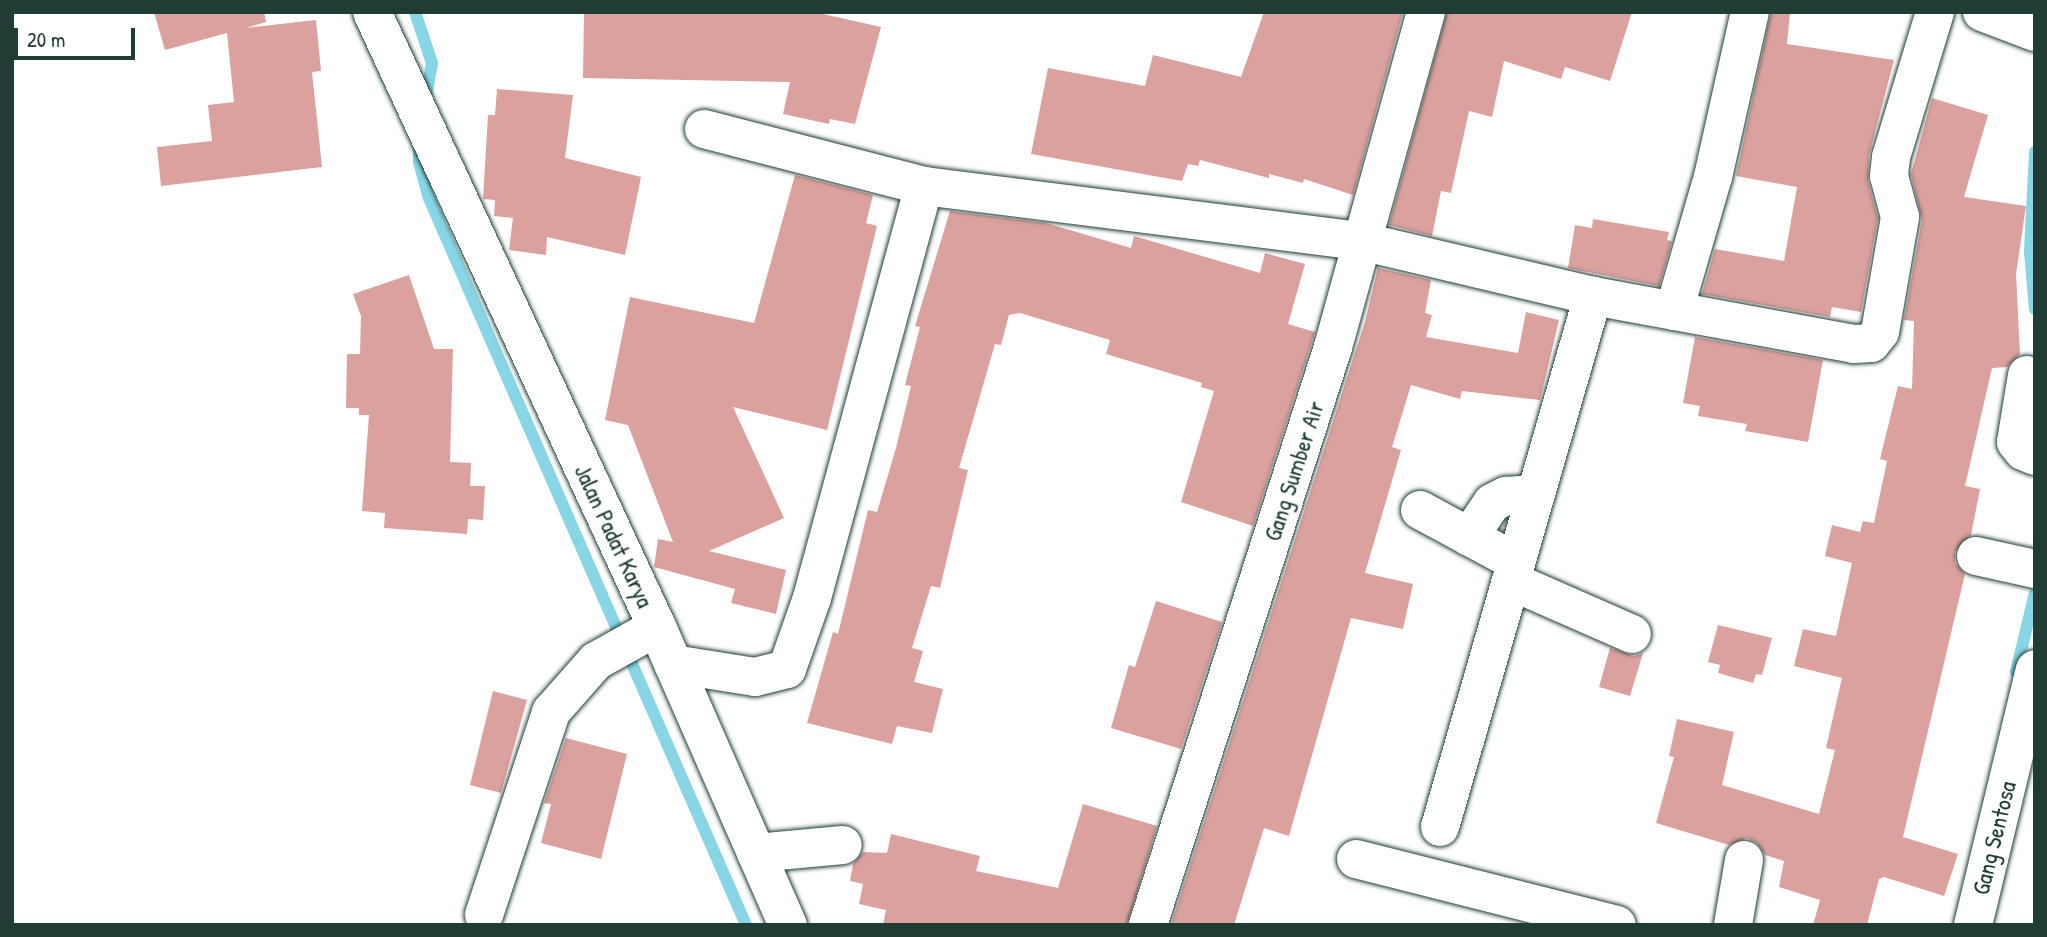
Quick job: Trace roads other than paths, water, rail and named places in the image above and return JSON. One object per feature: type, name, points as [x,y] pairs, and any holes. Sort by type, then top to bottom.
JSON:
[{"type":"street","name":"Gang Sumber Air","points":[[1148,925],[1286,501],[1333,347],[1360,241],[1426,12]]},
{"type":"street","points":[[1674,311],[1713,177],[1750,12]]},
{"type":"street","points":[[704,129],[924,186],[1360,241],[1593,296],[1854,344],[1871,343],[1880,332],[1900,217],[1889,176],[1891,158],[1935,12]]},
{"type":"street","name":"Jalan Padat Karya","points":[[376,22],[650,630],[673,664],[788,925]]},
{"type":"street","points":[[673,664],[755,677],[787,669],[812,598],[924,186]]},
{"type":"street","points":[[1440,827],[1593,296]]},
{"type":"street","points":[[2027,375],[2016,442],[2023,452],[2035,456]]},
{"type":"street","points":[[1469,537],[1492,503],[1506,496],[1536,494]]},
{"type":"street","points":[[1420,510],[1469,537],[1514,571],[1632,635]]},
{"type":"street","points":[[1976,556],[2035,569]]},
{"type":"street","points":[[484,915],[551,712],[609,651],[650,630]]},
{"type":"street","name":"Gang Sentosa","points":[[1973,925],[2035,669]]},
{"type":"street","points":[[756,853],[843,845]]},
{"type":"street","points":[[1356,859],[1617,925]]},
{"type":"street","points":[[1733,925],[1744,859]]},
{"type":"waterway","points":[[415,12],[432,63],[425,103]]},
{"type":"waterway","points":[[419,141],[419,162],[428,196],[746,925]]},
{"type":"waterway","points":[[2035,152],[2030,252],[2035,309]]},
{"type":"waterway","points":[[2016,672],[2035,593]]}]
